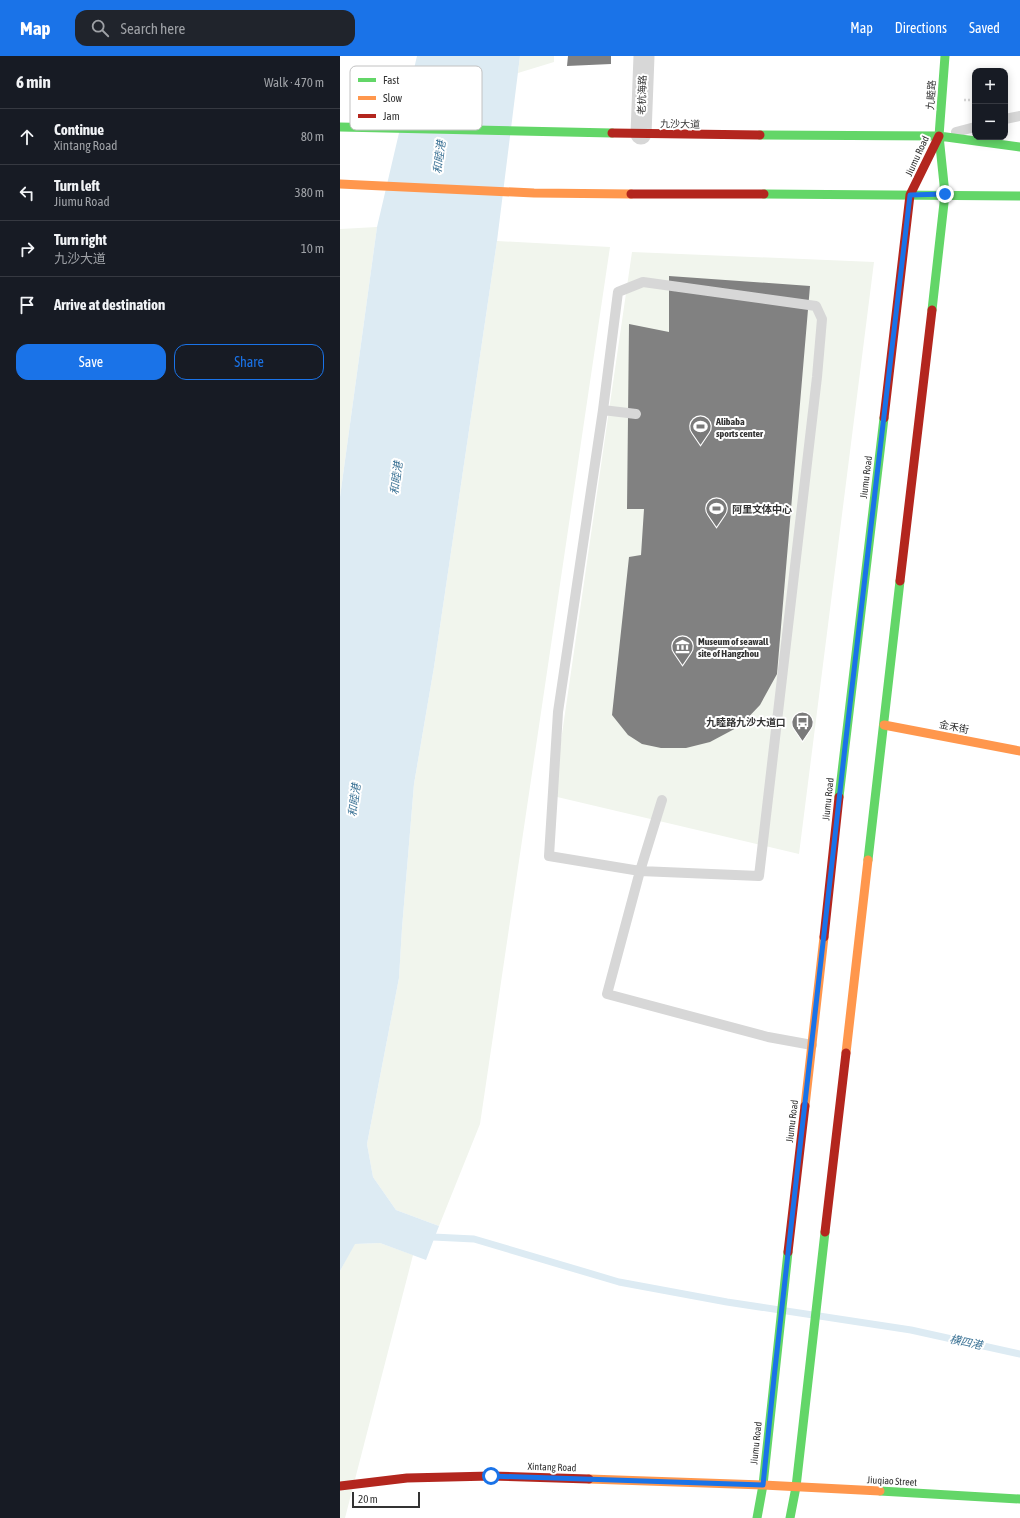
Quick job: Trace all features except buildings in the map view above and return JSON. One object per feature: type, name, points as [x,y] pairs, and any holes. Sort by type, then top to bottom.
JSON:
[{"type":"street","name":"老杭海路","points":[[641,134],[644,56]]},
{"type":"street","name":"九睦路","points":[[939,136],[945,56]]},
{"type":"street","name":"九沙大道","points":[[340,127],[350,127]]},
{"type":"street","name":"九沙大道","points":[[475,130],[641,134],[939,136],[1020,147]]},
{"type":"street","name":"Jiumu Road","points":[[790,1518],[796,1487],[809,1378],[945,194],[939,136]]},
{"type":"street","name":"Jiumu Road","points":[[757,1518],[763,1485],[786,1272],[910,195],[939,136]]},
{"type":"street","points":[[340,184],[534,193],[945,194],[1020,196]]},
{"type":"street","name":"金禾街","points":[[884,725],[1020,751]]},
{"type":"street","name":"Xintang Road","points":[[340,1486],[407,1478],[491,1476],[763,1485]]},
{"type":"street","name":"Jiuqiao Street","points":[[763,1485],[1020,1499]]},
{"type":"lane","points":[[1008,118],[1020,116]]},
{"type":"lane","points":[[939,136],[972,128]]},
{"type":"lane","points":[[643,282],[816,306],[822,319],[759,876],[640,871],[549,856],[558,712],[602,410],[618,292],[643,282]]},
{"type":"lane","points":[[602,410],[636,414]]},
{"type":"lane","points":[[662,800],[640,871],[607,994],[768,1037],[812,1045]]},
{"type":"shaded area","points":[[520,56],[554,56],[554,62],[518,73]]},
{"type":"shaded area","points":[[377,227],[340,497],[340,229]]},
{"type":"shaded area","points":[[497,241],[610,247],[480,1124],[439,1226],[396,1210],[373,1177],[367,1144],[399,978],[414,784],[434,667]]},
{"type":"shaded area","name":"阿里文体中心","points":[[632,252],[874,262],[799,854],[553,796]]},
{"type":"shaded area","points":[[380,1243],[413,1255],[345,1518],[340,1518],[340,1271],[354,1244]]},
{"type":"water","name":"和睦港","points":[[417,56],[520,56],[497,241],[434,667],[414,784],[399,978],[367,1144],[373,1177],[396,1210],[439,1226],[426,1260],[380,1243],[355,1244],[340,1271],[340,497],[377,227],[400,130],[482,130],[482,66],[415,66]]},
{"type":"waterway","name":"横四港","points":[[425,1235],[433,1237],[474,1239],[619,1282],[727,1302],[911,1330],[1020,1354]]},
{"type":"traffic: fast","points":[[932,310],[945,194],[939,136],[945,56]]},
{"type":"traffic: fast","points":[[340,127],[350,127]]},
{"type":"traffic: fast","points":[[476,130],[612,133]]},
{"type":"traffic: fast","points":[[760,135],[939,136],[1020,147]]},
{"type":"traffic: fast","points":[[764,194],[1020,196]]},
{"type":"traffic: fast","points":[[839,797],[884,418]]},
{"type":"traffic: fast","points":[[868,860],[900,581]]},
{"type":"traffic: fast","points":[[790,1518],[796,1487],[825,1232]]},
{"type":"traffic: fast","points":[[757,1518],[763,1485],[788,1252]]},
{"type":"traffic: fast","points":[[880,1491],[1020,1499]]},
{"type":"traffic: slow","points":[[340,184],[534,193],[631,194]]},
{"type":"traffic: slow","points":[[884,725],[1020,751]]},
{"type":"traffic: slow","points":[[846,1053],[868,860]]},
{"type":"traffic: slow","points":[[805,1106],[824,937]]},
{"type":"traffic: slow","points":[[589,1479],[880,1491]]},
{"type":"traffic: jam","points":[[612,133],[760,135]]},
{"type":"traffic: jam","points":[[884,418],[910,195],[939,136]]},
{"type":"traffic: jam","points":[[631,194],[764,194]]},
{"type":"traffic: jam","points":[[900,581],[932,310]]},
{"type":"traffic: jam","points":[[824,937],[839,797]]},
{"type":"traffic: jam","points":[[825,1232],[846,1053]]},
{"type":"traffic: jam","points":[[788,1252],[805,1106]]},
{"type":"traffic: jam","points":[[340,1486],[407,1478],[491,1476],[589,1479]]},
{"type":"place","name":"Alibaba sports center","points":[[700,446]]},
{"type":"place","name":"阿里文体中心","points":[[716,528]]},
{"type":"place","name":"Museum of seawall site of Hangzhou","points":[[682,666]]},
{"type":"place","name":"九睦路九沙大道口","points":[[802,742]]},
{"type":"route","points":[[491,1476],[763,1485],[845,747],[910,195],[945,194]]}]
